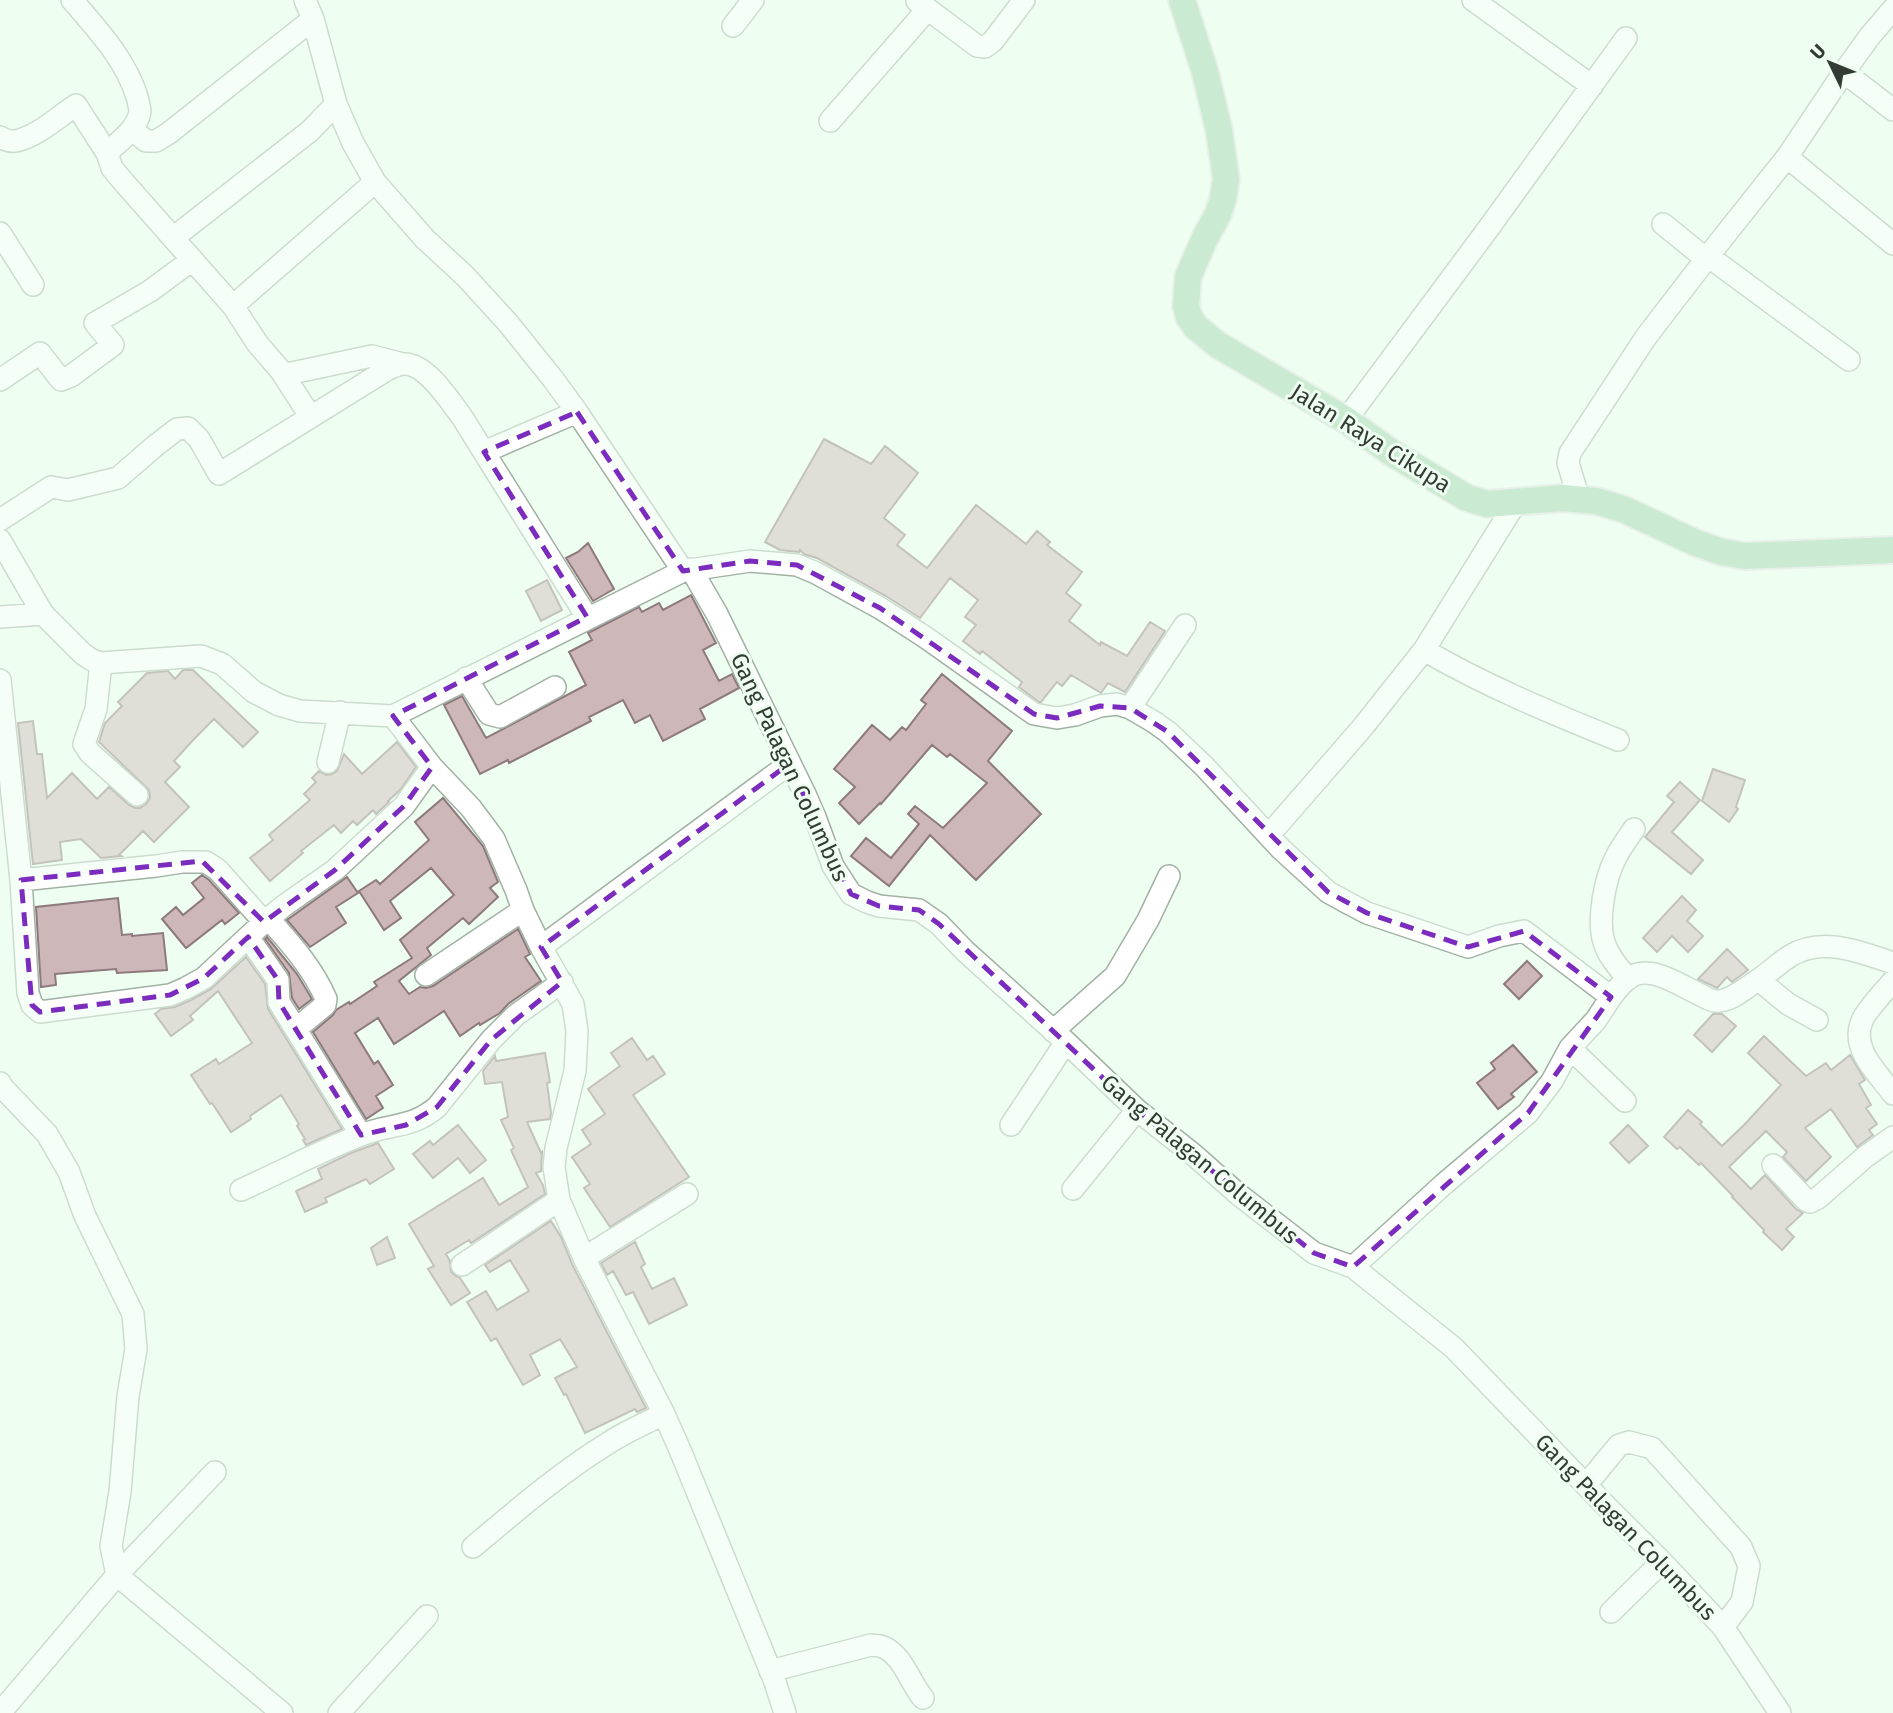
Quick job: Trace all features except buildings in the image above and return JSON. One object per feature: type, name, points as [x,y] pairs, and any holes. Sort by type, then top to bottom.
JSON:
[{"type":"main road","name":"Jalan Raya Cikupa","points":[[1182,0],[1205,72],[1219,130],[1226,179],[1218,214],[1188,277],[1186,306],[1196,327],[1218,345],[1346,420],[1392,453],[1467,498],[1487,504],[1563,498],[1596,501],[1623,509],[1696,543],[1745,556],[1893,550]]},
{"type":"street","points":[[72,0],[104,37],[133,83],[141,110],[133,130],[107,153]]},
{"type":"street","points":[[733,26],[753,0]]},
{"type":"street","points":[[830,121],[921,5],[977,46],[985,47],[993,41],[1024,0]]},
{"type":"street","points":[[1473,0],[1592,86]]},
{"type":"street","points":[[1579,499],[1568,463],[1570,453],[1646,337],[1787,158],[1844,72],[1893,9]]},
{"type":"street","points":[[133,130],[146,141],[156,141],[309,10]]},
{"type":"street","name":"Gang Palagan Columbus","points":[[309,10],[336,104],[375,182],[425,239],[465,276],[508,323],[577,412],[717,614],[815,817],[833,866],[851,894],[880,906],[919,910],[939,924],[1137,1110],[1238,1194],[1314,1253],[1353,1267],[1454,1348],[1723,1627],[1780,1713]]},
{"type":"street","points":[[1346,420],[1626,38]]},
{"type":"street","points":[[1844,72],[1893,110]]},
{"type":"street","points":[[173,238],[310,131],[336,104]]},
{"type":"street","points":[[0,137],[16,141],[37,132],[76,105],[121,179],[233,306],[310,416]]},
{"type":"street","points":[[1787,158],[1893,244]]},
{"type":"street","points":[[233,306],[375,182]]},
{"type":"street","points":[[1663,224],[1849,360]]},
{"type":"street","points":[[0,233],[33,285]]},
{"type":"street","points":[[0,380],[40,353],[61,380],[71,376],[113,345],[95,323],[150,290],[192,260]]},
{"type":"street","points":[[281,371],[287,374],[372,356],[418,367],[444,393],[462,417],[587,618]]},
{"type":"street","points":[[0,520],[51,487],[68,490],[118,478],[177,429],[188,428],[199,439],[219,474],[388,369],[403,364]]},
{"type":"street","points":[[484,452],[577,412]]},
{"type":"street","points":[[1269,835],[1362,728],[1427,643],[1516,502]]},
{"type":"street","points":[[0,540],[43,614],[92,660],[101,663],[201,656],[222,664],[254,692],[279,705],[300,711],[393,716],[687,570],[750,561],[797,565],[880,608],[1034,714],[1057,718],[1100,706],[1117,704],[1130,708],[1168,733],[1281,849],[1328,892],[1367,913],[1468,947],[1524,931],[1611,997]]},
{"type":"street","points":[[0,617],[43,614]]},
{"type":"street","points":[[1130,708],[1185,625]]},
{"type":"street","points":[[1427,643],[1469,676],[1545,711],[1618,740]]},
{"type":"street","points":[[101,663],[96,709],[84,744],[90,754],[137,795]]},
{"type":"street","points":[[466,678],[489,714],[500,717],[555,687]]},
{"type":"street","points":[[0,680],[21,880],[28,993],[32,1005],[40,1012],[170,995],[204,978],[266,920],[335,870],[404,806],[432,768]]},
{"type":"street","points":[[328,761],[340,712]]},
{"type":"street","points":[[393,716],[432,768],[471,808],[494,839],[523,910],[573,1004],[577,1031],[575,1071],[556,1148],[554,1167],[559,1200],[584,1258],[663,1414],[699,1494],[785,1713]]},
{"type":"street","points":[[541,947],[789,764]]},
{"type":"street","points":[[1628,979],[1610,955],[1602,930],[1604,892],[1615,858],[1634,830]]},
{"type":"street","points":[[21,880],[182,862],[209,863],[295,948],[313,974],[326,999],[325,1006],[296,1029]]},
{"type":"street","points":[[1012,1125],[1059,1037],[1115,976],[1170,876]]},
{"type":"street","points":[[426,975],[523,910]]},
{"type":"street","points":[[248,937],[278,980],[279,1002],[360,1135]]},
{"type":"street","points":[[1353,1267],[1444,1184],[1528,1113],[1552,1081],[1570,1048],[1596,1020],[1611,997],[1635,974],[1648,973],[1720,1001],[1734,996],[1759,980],[1791,955],[1810,947],[1835,946],[1893,963]]},
{"type":"street","points":[[1759,980],[1788,1003],[1817,1020]]},
{"type":"street","points":[[1893,981],[1862,1019],[1858,1039],[1864,1055],[1893,1094]]},
{"type":"street","points":[[241,1191],[360,1135],[419,1120],[431,1112],[491,1040],[516,1015],[562,982]]},
{"type":"street","points":[[1570,1048],[1625,1101]]},
{"type":"street","points":[[0,1083],[47,1134],[69,1171],[85,1216],[133,1314],[136,1349],[128,1396],[120,1492],[111,1546],[117,1576],[282,1713]]},
{"type":"street","points":[[1073,1189],[1137,1110]]},
{"type":"street","points":[[1773,1165],[1811,1202],[1893,1137]]},
{"type":"street","points":[[584,1258],[687,1194]]},
{"type":"street","points":[[462,1265],[559,1200]]},
{"type":"street","points":[[473,1547],[576,1464],[663,1414]]},
{"type":"street","points":[[1586,1485],[1619,1446],[1629,1442],[1651,1448],[1741,1548],[1749,1566],[1742,1602],[1723,1627]]},
{"type":"street","points":[[0,1713],[117,1576],[215,1472]]},
{"type":"street","points":[[1611,1612],[1662,1562]]},
{"type":"street","points":[[339,1713],[427,1616]]},
{"type":"street","points":[[770,1671],[871,1645],[883,1647],[897,1659],[923,1698]]},
{"type":"highlighted area","points":[[577,412],[683,571],[750,561],[797,565],[880,608],[1034,714],[1057,718],[1100,706],[1130,708],[1168,732],[1328,892],[1367,913],[1468,947],[1524,931],[1611,997],[1528,1113],[1353,1267],[1314,1253],[1137,1110],[939,924],[919,910],[879,906],[851,894],[789,764],[541,947],[562,982],[491,1040],[437,1107],[406,1125],[361,1135],[279,1002],[278,980],[248,937],[204,978],[170,995],[40,1012],[32,1005],[21,880],[202,861],[264,922],[335,870],[404,806],[432,767],[393,716],[587,617],[484,452]]}]
